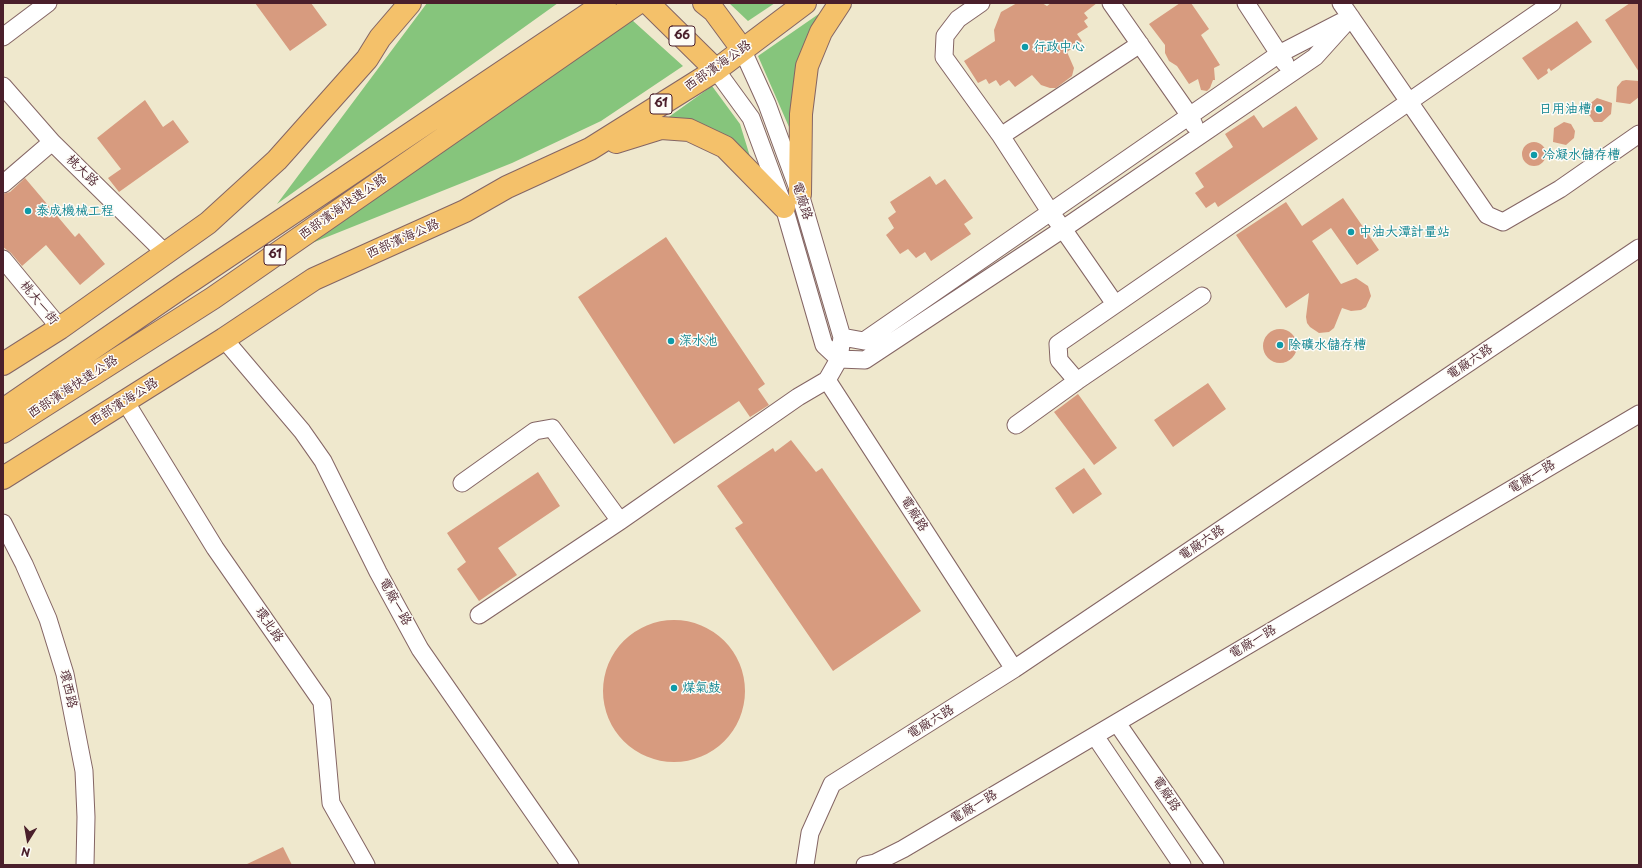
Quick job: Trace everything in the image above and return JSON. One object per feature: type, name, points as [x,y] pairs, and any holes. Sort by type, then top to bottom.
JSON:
[{"type":"main road","points":[[3,364],[60,328],[208,223],[276,160],[367,59],[399,3]]},
{"type":"main road","points":[[380,38],[410,3]]},
{"type":"main road","name":"西部濱海快速公路","points":[[3,410],[185,285],[605,3]]},
{"type":"main road","name":"西部濱海快速公路","points":[[3,432],[213,298],[638,3]]},
{"type":"main road","name":"66","points":[[648,3],[716,70]]},
{"type":"main road","points":[[704,3],[714,11],[742,49]]},
{"type":"main road","name":"西部濱海公路","points":[[3,478],[224,339],[314,279],[465,211],[507,187],[590,150],[716,70],[805,3]]},
{"type":"main road","points":[[792,200],[807,66],[821,32],[840,3]]},
{"type":"main road","points":[[590,150],[661,128],[689,130],[725,147],[792,200]]},
{"type":"street","points":[[3,37],[48,3]]},
{"type":"street","points":[[981,3],[958,19],[945,36],[944,57],[1001,136],[1051,213],[1115,304]]},
{"type":"street","points":[[1111,3],[1190,116],[1200,136]]},
{"type":"street","points":[[1246,3],[1291,73]]},
{"type":"street","points":[[1341,3],[1487,215],[1503,222],[1560,189],[1639,134]]},
{"type":"street","points":[[1077,381],[1059,360],[1058,344],[1552,3]]},
{"type":"street","points":[[842,337],[864,341],[1279,54],[1351,18]]},
{"type":"street","points":[[839,359],[865,360],[1200,136],[1315,57],[1351,18]]},
{"type":"street","points":[[1001,136],[1140,44]]},
{"type":"street","name":"電廠路","points":[[742,49],[767,104],[792,200],[824,345],[839,359]]},
{"type":"street","name":"電廠路","points":[[716,70],[751,118],[792,200],[842,337],[839,359],[827,380],[1014,669]]},
{"type":"street","name":"桃大路","points":[[3,86],[52,142],[165,253]]},
{"type":"street","points":[[3,184],[52,142]]},
{"type":"street","name":"電廠六路","points":[[805,865],[810,833],[832,784],[1014,669],[1639,248]]},
{"type":"street","name":"桃大一街","points":[[3,259],[60,328]]},
{"type":"street","points":[[1016,425],[1077,381],[1202,296]]},
{"type":"street","name":"電廠一路","points":[[224,339],[302,431],[323,461],[378,572],[420,649],[570,865]]},
{"type":"street","points":[[479,615],[620,521],[798,397],[827,380]]},
{"type":"street","name":"環北路","points":[[125,401],[216,548],[322,702],[331,803],[366,865]]},
{"type":"street","name":"電廠一路","points":[[865,865],[875,864],[903,849],[1639,414]]},
{"type":"street","points":[[462,483],[535,431],[552,428],[620,521]]},
{"type":"street","name":"環西路","points":[[3,523],[24,564],[48,619],[65,674],[84,771],[86,817],[85,865]]},
{"type":"street","name":"電廠路","points":[[1117,722],[1215,865]]},
{"type":"street","name":"電廠路","points":[[1095,736],[1182,865]]},
{"type":"green space","points":[[427,3],[558,3],[277,204]]},
{"type":"green space","points":[[729,3],[775,3],[748,21]]},
{"type":"green space","points":[[823,11],[794,95],[789,127],[758,56]]},
{"type":"green space","points":[[632,20],[683,66],[601,121],[512,163],[302,247]]},
{"type":"green space","points":[[712,86],[740,124],[752,163],[659,124]]},
{"type":"building","points":[[255,3],[311,3],[327,25],[290,51]]},
{"type":"building","name":"行政中心","points":[[1017,3],[1042,3],[1047,6],[1051,3],[1097,3],[1084,13],[1088,18],[1084,21],[1088,27],[1077,34],[1082,41],[1067,52],[1074,68],[1072,76],[1056,88],[1041,85],[1032,75],[1015,87],[1009,80],[1000,86],[996,80],[989,84],[986,79],[978,83],[964,61],[995,41],[994,30],[1001,12]]},
{"type":"building","points":[[1180,3],[1191,3],[1209,29],[1201,35],[1220,65],[1214,68],[1215,80],[1213,80],[1207,91],[1201,90],[1198,79],[1189,84],[1177,66],[1169,61],[1165,53],[1165,45],[1149,24]]},
{"type":"building","points":[[1630,3],[1639,3],[1639,72],[1605,20]]},
{"type":"building","points":[[1577,21],[1592,42],[1551,71],[1549,68],[1547,70],[1548,73],[1538,80],[1522,58]]},
{"type":"building","name":"日用油槽","points":[[1622,81],[1639,81],[1639,97],[1630,104],[1616,102],[1617,87]]},
{"type":"building","name":"日用油槽","points":[[1597,98],[1612,103],[1611,114],[1602,122],[1594,122],[1587,112],[1588,105]]},
{"type":"building","points":[[145,100],[163,127],[173,120],[189,142],[119,192],[108,178],[121,169],[97,138]]},
{"type":"building","points":[[1296,106],[1318,139],[1218,207],[1215,202],[1206,208],[1195,193],[1204,187],[1195,173],[1233,147],[1225,134],[1254,115],[1263,128]]},
{"type":"building","name":"冷凝水儲存槽","points":[[1564,122],[1571,124],[1575,131],[1574,138],[1566,145],[1553,142],[1554,128]]},
{"type":"building","name":"冷凝水儲存槽","points":[[1534,142],[1542,146],[1546,154],[1542,162],[1534,166],[1526,162],[1522,154],[1526,146]]},
{"type":"building","points":[[930,176],[936,185],[945,179],[973,218],[964,224],[971,234],[931,261],[925,252],[916,258],[908,249],[900,254],[886,235],[894,228],[888,218],[896,212],[890,202]]},
{"type":"building","name":"泰成機械工程","points":[[25,178],[75,237],[79,233],[105,264],[80,285],[46,245],[22,266],[11,253],[3,247],[3,194],[10,192]]},
{"type":"building","points":[[1343,198],[1379,250],[1357,265],[1331,228],[1312,241],[1341,284],[1356,278],[1368,286],[1371,296],[1366,307],[1361,310],[1351,311],[1342,308],[1334,328],[1329,332],[1319,333],[1307,323],[1306,317],[1309,293],[1286,308],[1236,235],[1286,202],[1302,226]]},
{"type":"building","name":"深水池","points":[[666,237],[765,384],[758,389],[769,405],[750,417],[739,401],[674,444],[578,297]]},
{"type":"building","name":"除礦水儲存槽","points":[[1280,329],[1292,334],[1297,346],[1292,358],[1280,363],[1268,358],[1263,346],[1268,334]]},
{"type":"building","points":[[1208,383],[1226,409],[1173,447],[1154,420]]},
{"type":"building","points":[[1078,394],[1117,448],[1094,465],[1054,412]]},
{"type":"building","points":[[791,440],[816,472],[822,468],[921,611],[833,671],[735,528],[743,523],[717,486],[773,448],[775,452]]},
{"type":"building","points":[[1084,468],[1102,494],[1073,514],[1055,488]]},
{"type":"building","points":[[538,472],[560,506],[498,548],[517,575],[479,601],[457,569],[466,562],[447,533]]},
{"type":"building","name":"煤氣鼓","points":[[667,620],[681,620],[708,628],[729,646],[740,664],[744,677],[744,705],[737,725],[719,746],[708,754],[695,759],[681,762],[667,762],[640,754],[619,736],[611,725],[606,712],[603,698],[603,684],[611,657],[629,636],[640,628],[653,623]]},
{"type":"building","points":[[283,847],[292,865],[245,865]]},
{"type":"place","name":"行政中心","points":[[1025,47]]},
{"type":"place","name":"日用油槽","points":[[1599,109]]},
{"type":"place","name":"冷凝水儲存槽","points":[[1534,155]]},
{"type":"place","name":"泰成機械工程","points":[[28,211]]},
{"type":"place","name":"中油大潭計量站","points":[[1351,232]]},
{"type":"place","name":"深水池","points":[[671,341]]},
{"type":"place","name":"除礦水儲存槽","points":[[1280,345]]},
{"type":"place","name":"煤氣鼓","points":[[674,688]]}]
